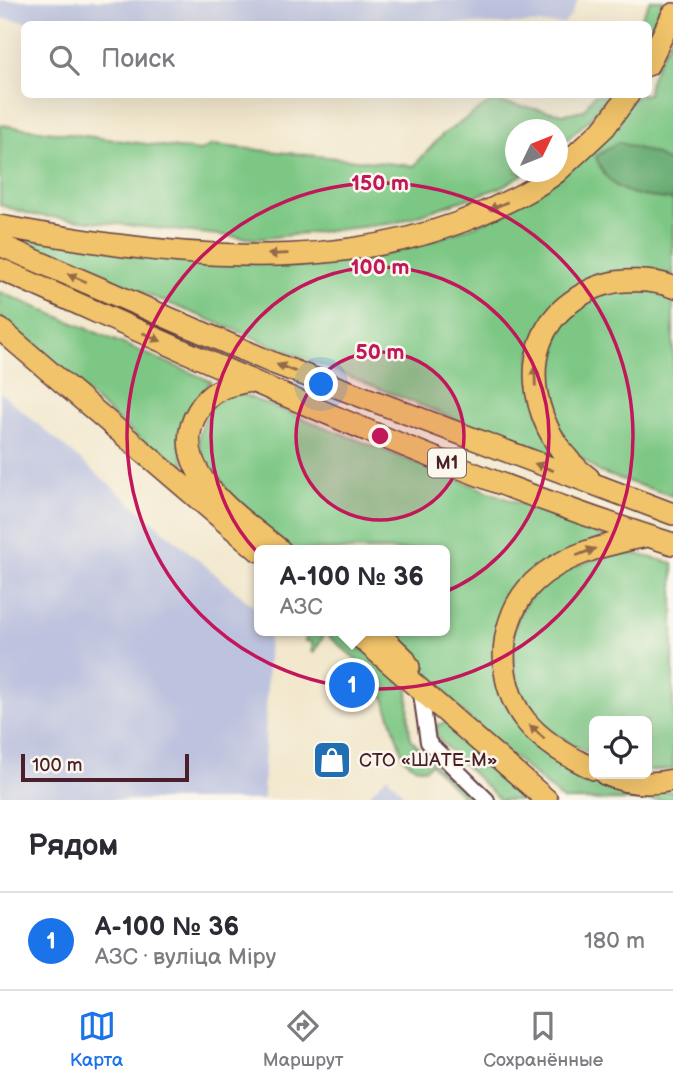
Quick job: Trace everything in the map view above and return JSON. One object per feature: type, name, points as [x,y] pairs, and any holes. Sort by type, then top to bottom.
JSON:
[{"type":"highway","points":[[652,59],[673,14]]},
{"type":"highway","points":[[568,161],[605,127],[626,98]]},
{"type":"highway","points":[[0,226],[126,246],[195,253],[271,255],[342,250],[398,242],[449,226],[516,198],[540,182]]},
{"type":"highway","name":"М1","points":[[0,245],[273,363],[673,514]]},
{"type":"highway","name":"М1","points":[[0,269],[445,463],[673,544]]},
{"type":"highway","points":[[607,491],[568,460],[548,427],[536,387],[534,369],[537,351],[543,336],[559,313],[595,287],[614,281],[636,280],[673,287]]},
{"type":"highway","points":[[0,329],[254,547]]},
{"type":"highway","points":[[252,381],[233,384],[210,396],[195,415],[190,427],[189,442],[193,462],[211,491],[274,545]]},
{"type":"highway","points":[[589,766],[540,736],[524,719],[506,676],[504,656],[507,630],[523,595],[548,572],[580,554],[647,536]]},
{"type":"highway","points":[[359,636],[547,800]]},
{"type":"highway","points":[[381,636],[404,658],[420,687]]},
{"type":"highway","points":[[624,779],[639,783],[673,780]]},
{"type":"street","points":[[420,687],[428,742],[487,800]]},
{"type":"shaded area","points":[[0,0],[578,0],[567,21],[21,21],[0,18]]},
{"type":"shaded area","points":[[0,392],[254,607],[254,636],[269,636],[263,800],[0,800]]},
{"type":"shaded area","points":[[387,776],[409,800],[364,800]]},
{"type":"green space","points":[[650,0],[663,0],[652,25],[652,21],[640,21]]},
{"type":"green space","points":[[673,34],[673,276],[636,270],[599,278],[575,301],[530,354],[561,462],[10,239],[0,231],[338,260],[394,252],[489,220],[534,182],[568,182],[568,154],[634,98],[652,98],[652,77]]},
{"type":"green space","points":[[592,98],[606,98],[589,120],[568,138],[568,119],[505,119],[505,182],[509,182],[499,188],[395,223],[257,239],[33,215],[0,205],[0,125],[200,151],[212,145],[414,166],[442,135],[492,101],[564,114],[584,110]]},
{"type":"green space","points":[[618,142],[655,154],[673,165],[673,200],[626,191],[609,179],[596,157]]},
{"type":"green space","points":[[628,287],[673,296],[673,496],[599,472],[572,450],[555,422],[543,390],[543,360],[568,311],[598,293]]},
{"type":"green space","points":[[0,292],[211,381],[198,403],[183,440],[185,467],[192,485],[0,317]]},
{"type":"green space","points":[[229,394],[241,394],[604,537],[535,572],[499,673],[570,766],[589,776],[589,779],[650,792],[673,791],[673,800],[563,800],[427,682],[410,654],[393,636],[450,636],[450,545],[286,545],[221,491],[204,467],[198,438],[210,405]]},
{"type":"green space","points":[[612,553],[636,554],[673,563],[673,769],[652,771],[652,716],[589,716],[589,753],[553,733],[526,705],[514,664],[513,635],[516,622],[525,604],[541,585],[569,568]]},
{"type":"green space","points":[[306,636],[323,636],[314,653],[312,642],[305,641]]},
{"type":"green space","points":[[329,636],[347,636],[403,682],[408,688],[411,738],[473,800],[466,800],[431,764],[425,769],[415,767],[404,759],[377,677]]},
{"type":"green space","points":[[446,722],[534,800],[500,800],[440,741],[435,732],[437,725]]},
{"type":"place","name":"А-100 № 36","points":[[352,685]]},
{"type":"place","name":"СТО «ШАТЕ-М»","points":[[332,760]]}]
